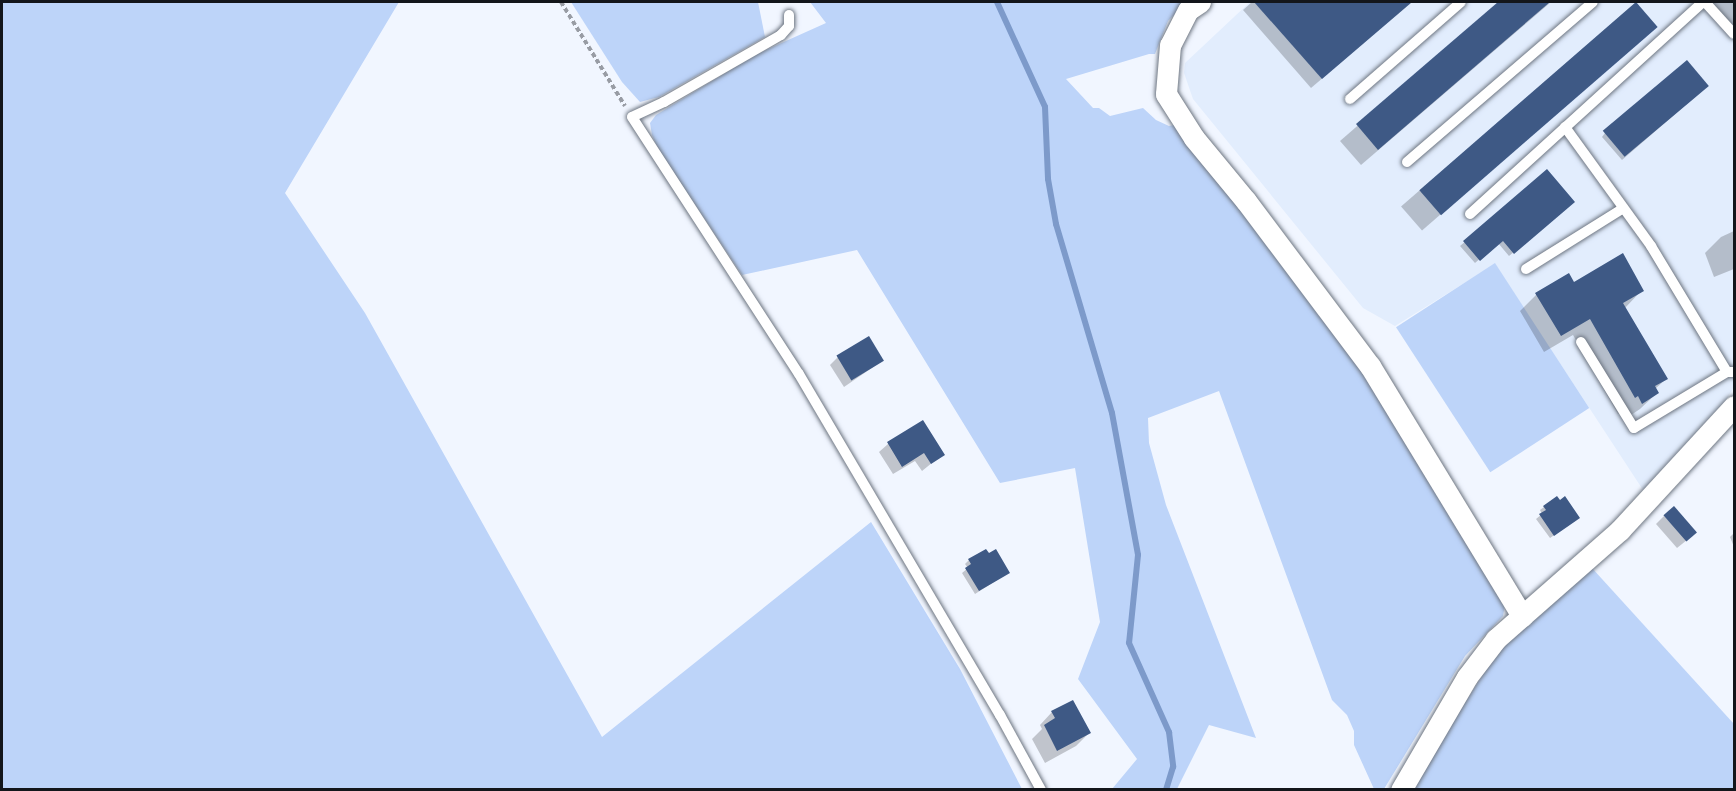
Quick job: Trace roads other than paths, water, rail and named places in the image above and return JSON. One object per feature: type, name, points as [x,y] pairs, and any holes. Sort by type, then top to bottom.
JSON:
[{"type":"street","points":[[1200,2],[1188,10],[1170,45],[1166,94],[1194,138],[1246,201],[1370,366],[1522,616]]},
{"type":"street","points":[[1401,789],[1467,677],[1496,639],[1620,530],[1734,406]]},
{"type":"lane","points":[[1350,99],[1461,2]]},
{"type":"lane","points":[[1407,162],[1593,2]]},
{"type":"lane","points":[[1470,214],[1704,2],[1734,34]]},
{"type":"lane","points":[[789,15],[789,26],[781,35],[664,102],[632,117],[800,374],[994,704],[1041,789]]},
{"type":"lane","points":[[1565,127],[1622,209],[1651,246],[1731,372],[1635,428],[1581,342]]},
{"type":"lane","points":[[1526,270],[1622,209]]},
{"type":"waterway","points":[[997,2],[1045,107],[1048,179],[1056,224],[1112,413],[1138,555],[1129,643],[1169,732],[1173,767],[1166,790]]}]
